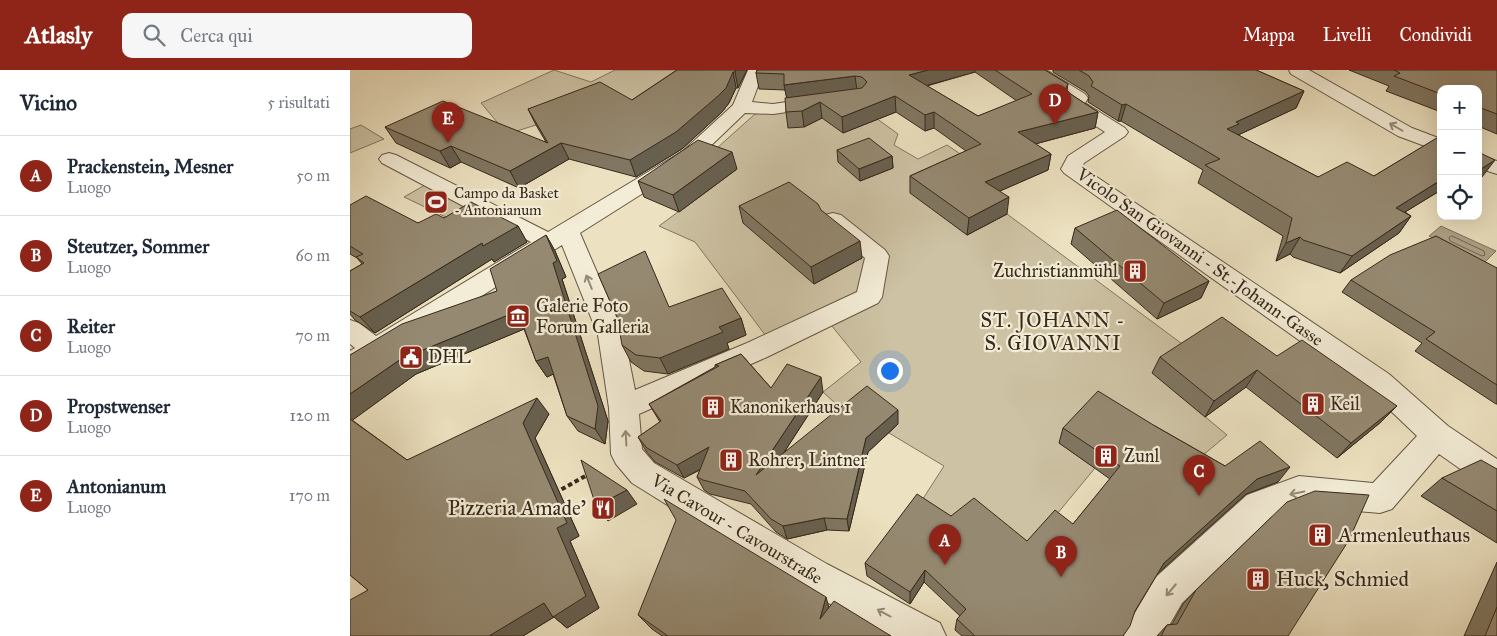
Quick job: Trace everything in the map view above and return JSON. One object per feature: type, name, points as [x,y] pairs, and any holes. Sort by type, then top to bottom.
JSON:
[{"type":"street","points":[[350,365],[690,154],[741,107],[756,70]]},
{"type":"street","points":[[1297,70],[1405,132],[1437,144]]},
{"type":"street","name":"Vicolo San Giovanni - St.-Johann-Gasse","points":[[1036,71],[1078,98],[1074,104],[1118,132],[1075,160],[1072,169],[1379,382],[1437,435],[1497,477]]},
{"type":"street","points":[[741,107],[773,108],[838,100]]},
{"type":"street","points":[[389,159],[556,237],[570,235],[611,335],[624,408],[626,454]]},
{"type":"street","points":[[1482,162],[1497,168]]},
{"type":"street","points":[[624,408],[757,350],[869,297],[877,256],[833,220]]},
{"type":"street","points":[[350,330],[375,349]]},
{"type":"street","points":[[1142,636],[1169,590],[1259,506],[1299,491],[1380,498],[1437,435]]},
{"type":"street","name":"Via Cavour - Cavourstraße","points":[[626,454],[643,473],[814,576],[928,636]]},
{"type":"path","points":[[550,495],[626,454]]},
{"type":"shaded area","points":[[554,70],[591,82],[615,70],[681,70],[645,111],[536,125],[507,134],[481,103]]},
{"type":"shaded area","points":[[854,102],[898,134],[894,145],[918,159],[947,145],[1002,182],[967,235],[1007,214],[1189,349],[1153,373],[1227,435],[1190,466],[1059,443],[1095,468],[1024,554],[950,530],[917,508],[944,466],[889,433],[898,424],[849,416],[823,392],[861,362],[823,315],[769,340],[695,242],[659,226],[736,169],[708,156],[755,114]]},
{"type":"shaded area","points":[[361,125],[384,139],[350,153],[350,129]]},
{"type":"shaded area","name":"Campo da Basket - Antonianum","points":[[425,185],[469,206],[448,218],[404,197]]},
{"type":"water","points":[[1441,226],[1496,251],[1484,263],[1429,236]]},
{"type":"building","points":[[677,70],[736,70],[733,72],[726,88],[676,132],[630,160],[561,143],[510,171],[451,146],[440,151],[385,127],[443,101],[548,143],[528,109],[600,82],[632,100]]},
{"type":"building","points":[[757,70],[928,70],[909,75],[978,116],[1032,94],[995,70],[1045,70],[1068,84],[1066,88],[1069,93],[1098,112],[1018,132],[1051,154],[985,182],[1009,197],[969,218],[910,176],[981,144],[934,112],[925,115],[895,96],[842,117],[820,102],[802,111],[786,112],[785,98],[862,88],[867,82],[862,77],[855,76],[784,85],[784,74],[756,73]]},
{"type":"building","points":[[1079,70],[1256,70],[1304,91],[1236,122],[1239,124],[1227,129],[1318,177],[1347,162],[1374,176],[1437,138],[1437,182],[1396,208],[1411,216],[1352,256],[1303,240],[1300,237],[1286,243],[1292,218],[1205,165],[1220,159],[1126,104],[1122,105],[1091,86],[1093,82],[1089,76]]},
{"type":"building","points":[[1394,70],[1497,70],[1497,114],[1482,108],[1482,85],[1437,85],[1437,92],[1394,76],[1400,73]]},
{"type":"building","points":[[869,138],[892,156],[859,169],[837,150]]},
{"type":"building","points":[[698,140],[732,152],[673,195],[638,181]]},
{"type":"building","points":[[1482,154],[1495,160],[1482,168]]},
{"type":"building","points":[[789,182],[818,204],[821,210],[860,241],[811,267],[739,206]]},
{"type":"building","points":[[366,196],[418,223],[436,214],[444,218],[471,202],[518,226],[483,246],[482,243],[360,317],[350,311],[350,271],[364,263],[356,257],[363,254],[350,246],[350,205]]},
{"type":"building","points":[[1117,210],[1209,281],[1164,303],[1075,228]]},
{"type":"building","points":[[546,235],[557,261],[553,263],[598,406],[595,429],[567,416],[548,357],[536,361],[518,311],[401,359],[350,394],[350,355],[402,324],[497,291],[490,269]]},
{"type":"building","points":[[1436,236],[1497,268],[1497,385],[1426,339],[1435,332],[1351,280],[1390,255]]},
{"type":"building","points":[[645,251],[669,307],[722,288],[741,318],[719,327],[723,332],[660,358],[636,355],[622,345],[617,317],[598,274]]},
{"type":"building","points":[[1222,317],[1277,356],[1302,340],[1397,406],[1351,443],[1257,370],[1214,401],[1160,357]]},
{"type":"building","points":[[741,354],[771,388],[787,364],[821,377],[756,475],[867,386],[898,410],[866,438],[847,519],[824,518],[783,526],[771,519],[745,491],[697,477],[709,447],[677,465],[647,448],[638,437],[661,421],[649,404],[719,366],[715,365]]},
{"type":"building","points":[[1098,391],[1225,466],[1260,441],[1290,467],[1257,479],[1164,563],[1135,611],[1130,626],[1123,636],[975,636],[957,619],[966,609],[925,570],[910,592],[865,563],[917,494],[951,516],[974,498],[1027,541],[1055,510],[1073,524],[1120,466],[1063,428]]},
{"type":"building","points":[[537,398],[523,423],[567,523],[557,528],[586,596],[553,617],[544,603],[489,636],[350,636],[350,600],[368,590],[350,575],[350,419],[407,460]]},
{"type":"building","points":[[581,460],[627,490],[596,506]]},
{"type":"building","points":[[1481,460],[1497,469],[1497,511],[1442,478]]},
{"type":"building","name":"Huck, Schmied","points":[[1315,491],[1369,495],[1349,540],[1288,636],[1161,636],[1167,625],[1177,624],[1196,590],[1287,502]]},
{"type":"building","points":[[664,499],[826,597],[820,619],[834,601],[891,636],[668,636],[638,615],[676,520]]},
{"type":"building","points":[[1497,607],[1497,636],[1485,636]]},
{"type":"place","name":"Propstwenser","points":[[1055,125]]},
{"type":"place","name":"Antonianum","points":[[448,143]]},
{"type":"place","name":"Campo da Basket - Antonianum","points":[[436,202]]},
{"type":"place","name":"Zuchristianmühl","points":[[1135,271]]},
{"type":"place","name":"Galerie Foto Forum Galleria","points":[[518,316]]},
{"type":"place","name":"DHL","points":[[411,357]]},
{"type":"place","name":"Keil","points":[[1313,404]]},
{"type":"place","name":"Kanonikerhaus 1","points":[[713,407]]},
{"type":"place","name":"Zunl","points":[[1106,456]]},
{"type":"place","name":"Rohrer, Lintner","points":[[731,460]]},
{"type":"place","name":"Reiter","points":[[1199,496]]},
{"type":"place","name":"Pizzeria Amade'","points":[[603,508]]},
{"type":"place","name":"Armenleuthaus","points":[[1320,535]]},
{"type":"place","name":"Prackenstein, Mesner","points":[[945,565]]},
{"type":"place","name":"Steutzer, Sommer","points":[[1061,577]]},
{"type":"place","name":"Huck, Schmied","points":[[1258,579]]},
{"type":"district","name":"ST. JOHANN - S. GIOVANNI","points":[[1053,332]]}]
